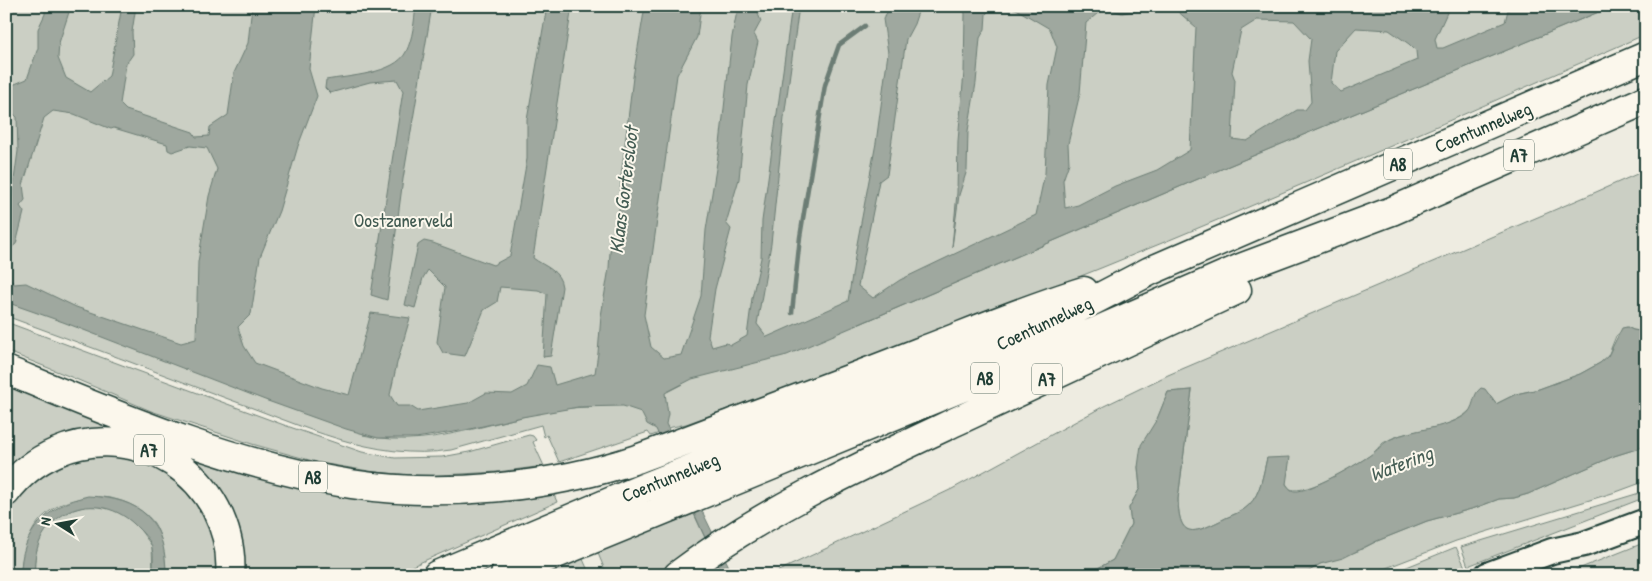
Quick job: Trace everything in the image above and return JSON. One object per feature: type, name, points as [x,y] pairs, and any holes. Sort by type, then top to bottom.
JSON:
[{"type":"highway","name":"Coentunnelweg","points":[[437,575],[643,488],[924,376],[1050,323],[1150,271],[1646,56]]},
{"type":"highway","name":"Coentunnelweg","points":[[505,575],[1030,360],[1242,268],[1392,210],[1646,100]]},
{"type":"highway","name":"A7","points":[[678,575],[736,534],[803,496],[918,439],[1249,284],[1392,210]]},
{"type":"highway","name":"A8","points":[[6,370],[89,404],[244,460],[291,473],[354,484],[408,489],[487,489],[577,475],[635,459],[1043,304],[1150,271]]},
{"type":"highway","name":"A7","points":[[6,492],[32,467],[52,455],[74,447],[112,442],[146,448],[164,456],[187,472],[212,502],[225,528],[230,555],[230,575]]},
{"type":"main road","points":[[1523,575],[1584,544],[1646,521]]},
{"type":"main road","points":[[1487,575],[1552,551],[1584,544]]},
{"type":"green space","name":"Oostzanerveld","points":[[6,6],[1592,6],[855,326],[1219,170],[1613,6],[1646,6],[1646,34],[1238,211],[1101,268],[842,367],[686,424],[668,428],[667,426],[667,430],[651,436],[648,432],[559,462],[547,435],[544,437],[541,425],[451,450],[422,452],[394,451],[338,439],[6,316]],"holes":[[[579,405],[590,407],[533,414],[449,434],[420,438],[392,439],[363,435]]]},
{"type":"green space","points":[[1646,170],[1646,332],[1627,327],[1616,336],[1608,356],[1600,363],[1580,374],[1539,389],[1516,394],[1496,404],[1487,392],[1469,411],[1456,420],[1438,427],[1392,438],[1356,465],[1332,478],[1307,488],[1290,489],[1267,458],[1259,489],[1249,505],[1236,514],[1196,530],[1190,530],[1181,522],[1178,499],[1192,390],[1168,392],[1138,467],[1140,488],[1129,508],[1131,524],[1113,560],[1085,575],[770,575],[952,489],[1104,406],[1168,375]]},
{"type":"green space","points":[[6,322],[362,452],[395,458],[442,457],[469,452],[529,435],[533,436],[536,440],[533,442],[544,466],[497,472],[423,476],[375,472],[320,463],[252,444],[151,411],[6,351]]},
{"type":"green space","points":[[6,376],[223,460],[552,490],[557,502],[392,575],[242,575],[244,558],[241,538],[147,440],[6,475]]},
{"type":"green space","points":[[1646,446],[1646,481],[1456,541],[1368,575],[1303,575],[1320,564],[1358,551],[1377,541],[1427,521],[1475,508],[1499,499],[1514,498],[1528,494],[1614,456]]},
{"type":"green space","points":[[99,454],[144,459],[167,472],[195,496],[214,534],[218,575],[166,575],[163,548],[154,523],[142,511],[127,503],[110,498],[93,497],[76,499],[59,505],[45,515],[34,528],[24,550],[21,575],[6,575],[6,518],[11,508],[27,488],[47,472],[69,460]]},
{"type":"green space","points":[[1646,491],[1646,497],[1468,566],[1461,547]]},
{"type":"green space","points":[[86,506],[104,507],[119,512],[135,523],[152,546],[153,575],[35,575],[37,548],[42,534],[50,523],[67,512]]},
{"type":"green space","points":[[694,514],[706,540],[661,575],[607,575],[597,551]]},
{"type":"green space","points":[[1646,542],[1646,575],[1563,575]]},
{"type":"green space","points":[[1456,547],[1465,567],[1446,575],[1387,575]]},
{"type":"green space","points":[[582,557],[590,575],[539,575]]},
{"type":"water","name":"Klaas Gortersloot","points":[[45,6],[71,6],[59,43],[58,58],[66,78],[90,92],[109,76],[122,6],[136,6],[132,32],[133,54],[126,64],[120,104],[126,110],[193,132],[196,137],[209,136],[210,127],[228,115],[234,73],[248,43],[252,6],[316,6],[309,69],[317,96],[298,146],[279,211],[260,257],[251,314],[238,327],[244,346],[255,363],[322,388],[349,395],[371,313],[410,318],[390,395],[397,406],[410,406],[418,411],[468,403],[486,393],[512,394],[527,386],[537,365],[550,367],[555,385],[595,373],[610,252],[618,226],[621,178],[633,77],[645,6],[701,6],[697,37],[677,75],[644,315],[651,347],[664,358],[681,355],[701,296],[706,230],[720,144],[732,37],[738,6],[761,6],[758,14],[761,21],[754,34],[758,42],[748,85],[739,179],[726,223],[731,229],[715,289],[708,336],[712,347],[726,343],[731,345],[747,336],[752,298],[761,258],[762,221],[792,6],[799,6],[784,118],[771,244],[757,324],[767,337],[848,301],[876,143],[888,53],[883,19],[891,6],[920,6],[914,24],[906,39],[887,175],[879,181],[858,286],[873,298],[900,280],[1036,215],[1045,173],[1049,85],[1057,47],[1050,29],[1016,9],[994,6],[1450,6],[1435,39],[1437,48],[1443,48],[1505,22],[1509,6],[1528,6],[1528,8],[1534,9],[1541,6],[1613,6],[1219,170],[787,355],[692,379],[665,393],[668,414],[666,424],[702,511],[733,575],[722,575],[656,429],[647,424],[641,412],[623,406],[578,407],[466,430],[416,438],[378,438],[346,429],[265,400],[6,302],[6,238],[18,151],[17,117],[6,107],[6,84],[10,86],[27,79],[38,48],[38,29],[45,14]],"holes":[[[1104,8],[1122,13],[1146,9],[1154,11],[1176,10],[1196,27],[1190,150],[1157,170],[1115,186],[1078,205],[1065,208],[1063,180],[1069,163],[1068,144],[1080,93],[1086,23]],[[1257,20],[1294,21],[1311,39],[1308,61],[1311,102],[1305,110],[1297,110],[1247,141],[1232,139],[1235,80],[1232,72],[1241,30]],[[1356,28],[1389,30],[1416,51],[1417,60],[1341,92],[1331,83],[1335,51]],[[53,111],[74,114],[111,129],[114,128],[167,144],[168,150],[172,152],[190,146],[207,148],[217,169],[209,196],[198,262],[196,339],[181,343],[76,307],[26,283],[14,284],[7,275],[12,247],[16,244],[24,212],[20,206],[25,200],[23,185],[44,118]]]},
{"type":"water","points":[[416,6],[432,6],[403,179],[387,300],[371,295],[403,91],[397,80],[370,82],[330,93],[325,88],[326,80],[370,73],[392,65],[400,59],[406,52],[410,41]]},
{"type":"water","points":[[547,6],[572,6],[533,258],[551,269],[561,281],[562,287],[551,356],[543,357],[547,294],[538,290],[500,287],[497,302],[484,310],[465,356],[443,353],[437,342],[445,287],[428,270],[423,278],[415,308],[405,305],[418,245],[424,241],[433,243],[493,265],[510,256],[527,159],[527,120]]},
{"type":"water","points":[[959,6],[993,6],[986,14],[985,29],[980,38],[976,83],[968,131],[967,170],[959,195],[952,247],[964,72],[965,13]]},
{"type":"water","name":"Watering","points":[[1627,327],[1646,332],[1646,446],[1614,456],[1528,494],[1514,498],[1499,499],[1475,508],[1427,521],[1377,541],[1343,558],[1320,564],[1303,575],[1085,575],[1113,560],[1131,524],[1129,508],[1140,488],[1138,467],[1141,445],[1157,419],[1168,392],[1192,390],[1178,499],[1181,522],[1190,530],[1196,530],[1236,514],[1249,505],[1259,489],[1267,458],[1290,457],[1286,484],[1291,490],[1302,490],[1311,487],[1358,463],[1391,439],[1400,435],[1447,424],[1464,416],[1468,413],[1476,394],[1481,388],[1485,389],[1496,404],[1516,394],[1539,389],[1580,374],[1600,363],[1608,356],[1622,328]]},
{"type":"water","points":[[88,496],[123,501],[136,507],[147,516],[155,526],[161,540],[165,556],[166,575],[153,575],[153,551],[151,545],[139,529],[123,515],[105,508],[86,507],[69,511],[54,521],[43,535],[36,553],[35,575],[21,575],[25,546],[31,533],[39,523],[61,506]]},
{"type":"waterway","points":[[792,313],[800,237],[825,85],[839,45],[865,26]]}]
